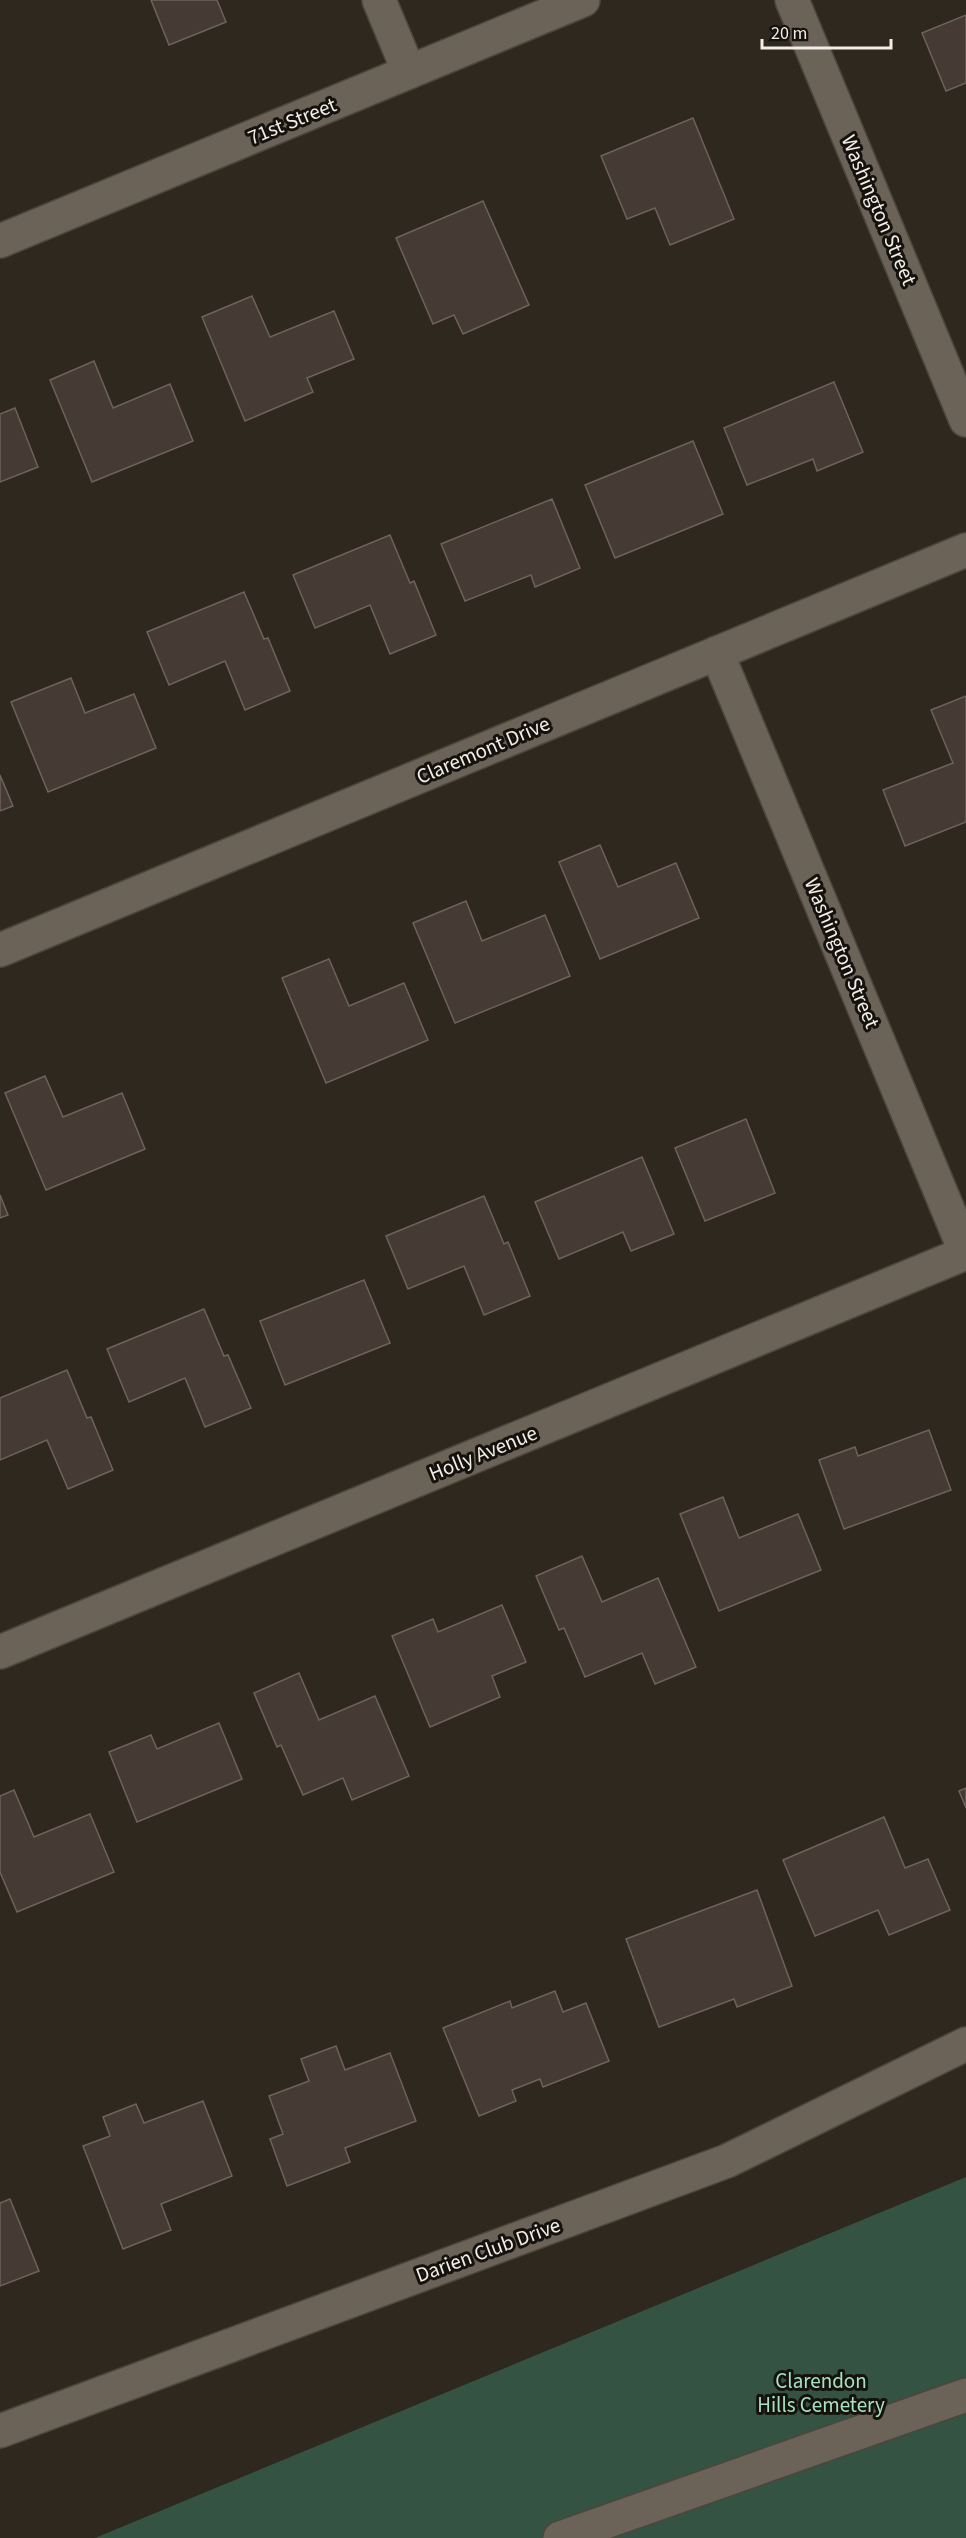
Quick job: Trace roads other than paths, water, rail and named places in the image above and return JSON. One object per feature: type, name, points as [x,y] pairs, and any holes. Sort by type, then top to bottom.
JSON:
[{"type":"street","points":[[379,0],[409,72]]},
{"type":"street","name":"71st Street","points":[[0,241],[583,0]]},
{"type":"street","name":"Washington Street","points":[[792,0],[966,420]]},
{"type":"street","name":"Claremont Drive","points":[[0,950],[966,550]]},
{"type":"street","name":"Washington Street","points":[[717,653],[966,1252]]},
{"type":"street","name":"Holly Avenue","points":[[0,1653],[966,1252]]},
{"type":"street","name":"Darien Club Drive","points":[[0,2431],[727,2161],[966,2044]]},
{"type":"street","points":[[560,2538],[611,2528],[966,2395]]},
{"type":"park label","name":"Clarendon Hills Cemetery","points":[[821,2393]]}]
